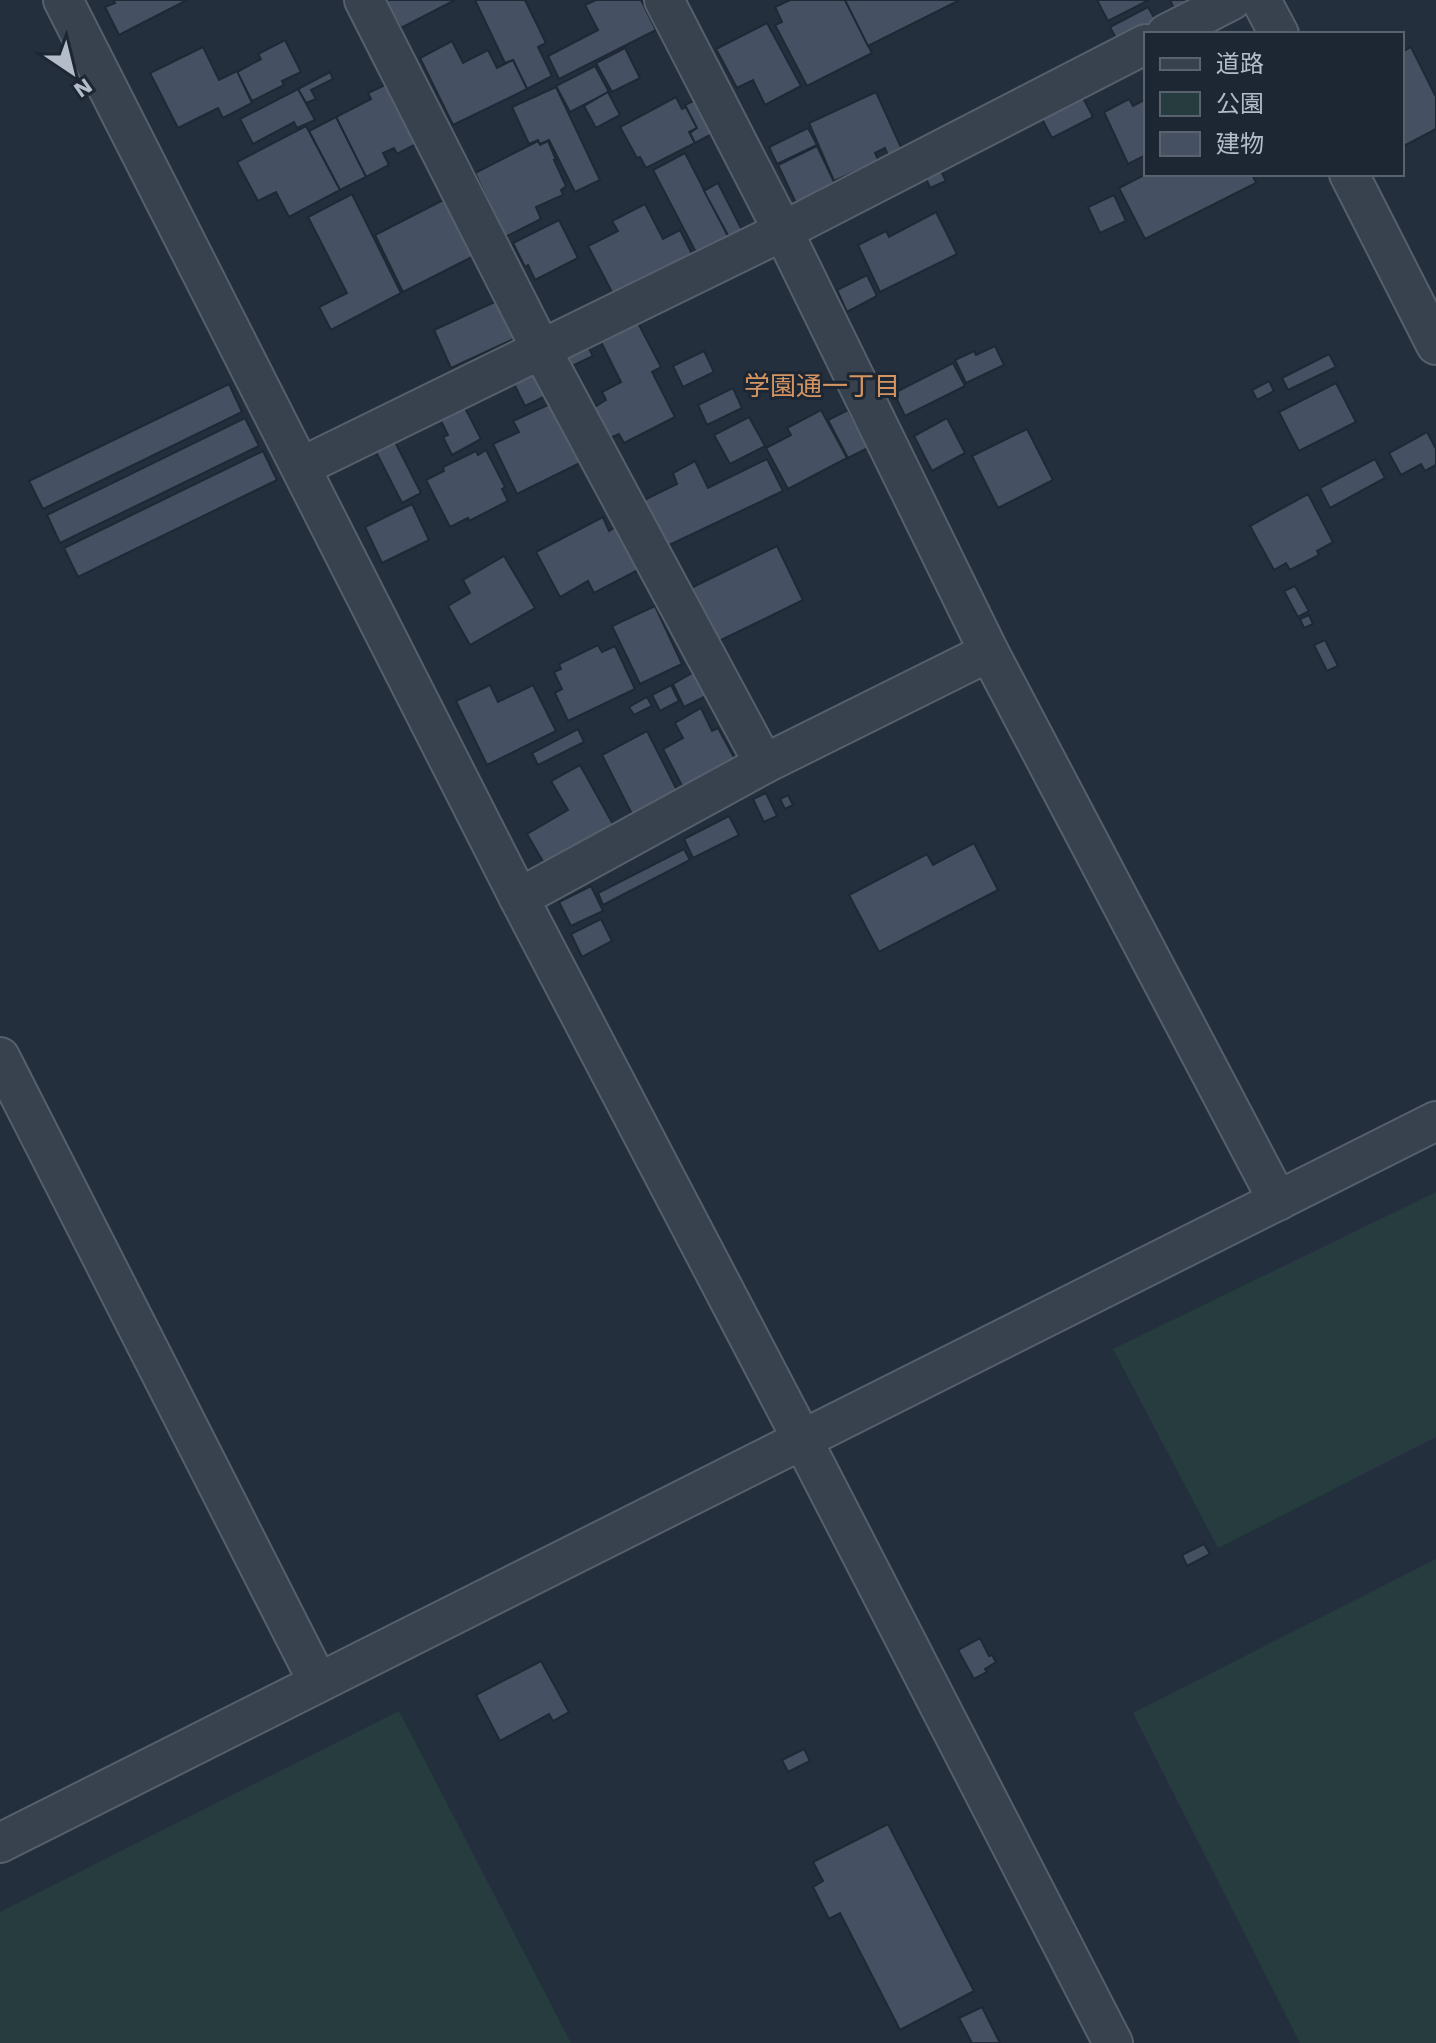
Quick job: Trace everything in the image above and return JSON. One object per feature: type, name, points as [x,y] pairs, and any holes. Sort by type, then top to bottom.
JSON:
[{"type":"street","points":[[63,0],[519,898],[1113,2043]]},
{"type":"street","points":[[364,0],[541,349],[764,764]]},
{"type":"street","points":[[664,0],[783,231],[989,652],[1278,1201]]},
{"type":"street","points":[[1170,32],[1232,0]]},
{"type":"street","points":[[1261,0],[1278,32]]},
{"type":"street","points":[[301,467],[783,231],[1144,45]]},
{"type":"street","points":[[1350,176],[1436,345]]},
{"type":"street","points":[[519,898],[764,764],[989,652]]},
{"type":"street","points":[[0,1057],[318,1682]]},
{"type":"street","points":[[0,1843],[1436,1121]]},
{"type":"green space","points":[[1436,1192],[1436,1437],[1218,1548],[1113,1349]]},
{"type":"green space","points":[[1436,1559],[1436,2043],[1300,2043],[1133,1713]]},
{"type":"green space","points":[[399,1711],[571,2043],[0,2043],[0,1912]]},
{"type":"building","points":[[113,0],[187,0],[119,35],[105,7],[115,3]]},
{"type":"building","points":[[385,0],[455,0],[401,28]]},
{"type":"building","points":[[475,0],[525,0],[546,43],[538,47],[552,76],[527,89],[513,60],[505,63]]},
{"type":"building","points":[[596,0],[641,0],[656,30],[559,79],[548,56],[598,30],[585,5]]},
{"type":"building","points":[[790,0],[845,0],[872,53],[807,86],[775,25],[782,22],[775,7]]},
{"type":"building","points":[[845,0],[957,0],[958,1],[868,46]]},
{"type":"building","points":[[1097,0],[1149,0],[1108,21]]},
{"type":"building","points":[[1170,0],[1206,0],[1177,15]]},
{"type":"building","points":[[1148,7],[1159,26],[1120,46],[1110,27]]},
{"type":"building","points":[[767,23],[801,86],[765,105],[753,80],[737,88],[716,49]]},
{"type":"building","points":[[285,40],[301,72],[282,81],[284,85],[252,101],[237,72],[261,59],[258,54]]},
{"type":"building","points":[[452,41],[463,63],[488,50],[497,68],[513,60],[527,89],[453,125],[420,58]]},
{"type":"building","points":[[203,47],[219,80],[237,71],[252,103],[223,118],[218,108],[178,128],[150,73]]},
{"type":"building","points":[[1411,47],[1436,97],[1436,129],[1404,146],[1404,51]]},
{"type":"building","points":[[625,48],[640,78],[612,92],[596,63]]},
{"type":"building","points":[[595,66],[609,92],[570,112],[556,86]]},
{"type":"building","points":[[330,72],[333,79],[311,90],[316,99],[306,103],[298,89]]},
{"type":"building","points":[[389,83],[424,140],[397,154],[394,148],[383,153],[389,165],[366,177],[336,117],[371,99],[368,93]]},
{"type":"building","points":[[556,87],[600,180],[575,192],[549,140],[529,144],[512,107]]},
{"type":"building","points":[[298,89],[315,120],[297,128],[294,122],[253,144],[240,119]]},
{"type":"building","points":[[608,92],[620,115],[596,128],[584,106]]},
{"type":"building","points":[[876,92],[904,154],[890,161],[885,148],[875,153],[879,161],[834,181],[809,123]]},
{"type":"building","points":[[1082,96],[1093,117],[1052,138],[1041,117]]},
{"type":"building","points":[[676,97],[682,109],[686,107],[697,128],[689,132],[695,143],[646,168],[620,127]]},
{"type":"building","points":[[697,99],[714,133],[695,143],[690,133],[697,128],[685,105]]},
{"type":"building","points":[[1129,99],[1133,106],[1144,100],[1144,156],[1128,164],[1104,112]]},
{"type":"building","points":[[336,117],[366,177],[340,190],[309,131]]},
{"type":"building","points":[[306,126],[340,190],[289,217],[276,192],[258,201],[237,162]]},
{"type":"building","points":[[808,128],[817,145],[777,164],[769,147]]},
{"type":"building","points":[[538,141],[540,145],[548,141],[566,186],[561,190],[563,195],[536,207],[541,219],[505,237],[475,173]]},
{"type":"building","points":[[817,146],[835,184],[796,203],[778,165]]},
{"type":"building","points":[[685,153],[732,244],[700,260],[653,170]]},
{"type":"building","points":[[940,169],[946,181],[930,188],[925,176]]},
{"type":"building","points":[[1144,175],[1253,176],[1256,183],[1145,239],[1119,188]]},
{"type":"building","points":[[718,183],[743,232],[730,239],[704,191]]},
{"type":"building","points":[[352,194],[401,293],[331,330],[319,307],[347,293],[308,217]]},
{"type":"building","points":[[1114,195],[1126,221],[1100,233],[1088,207]]},
{"type":"building","points":[[447,198],[476,255],[403,292],[375,235]]},
{"type":"building","points":[[645,204],[663,239],[680,230],[692,254],[613,294],[588,246],[618,231],[612,221]]},
{"type":"building","points":[[936,212],[957,254],[880,292],[858,245],[886,231],[889,237]]},
{"type":"building","points":[[559,220],[578,258],[535,280],[513,243]]},
{"type":"building","points":[[867,275],[877,296],[847,312],[837,290]]},
{"type":"building","points":[[501,299],[518,337],[451,368],[434,330]]},
{"type":"building","points":[[638,323],[661,367],[652,372],[675,417],[624,443],[619,434],[610,438],[593,408],[606,400],[602,392],[621,382],[601,342]]},
{"type":"building","points":[[586,343],[593,356],[570,367],[563,354]]},
{"type":"building","points":[[995,346],[1004,365],[966,383],[955,360]]},
{"type":"building","points":[[704,351],[714,372],[683,387],[673,366]]},
{"type":"building","points":[[1329,354],[1336,367],[1288,390],[1282,378]]},
{"type":"building","points":[[953,363],[965,386],[905,416],[894,393]]},
{"type":"building","points":[[538,366],[552,393],[525,406],[512,380]]},
{"type":"building","points":[[1269,381],[1274,391],[1257,400],[1252,390]]},
{"type":"building","points":[[1336,383],[1356,422],[1299,451],[1279,412]]},
{"type":"building","points":[[229,384],[242,412],[43,509],[29,481]]},
{"type":"building","points":[[733,388],[742,408],[707,425],[698,405]]},
{"type":"building","points":[[552,403],[582,462],[517,494],[493,444],[519,432],[513,421]]},
{"type":"building","points":[[463,404],[481,439],[452,455],[443,437],[448,435],[439,417]]},
{"type":"building","points":[[821,410],[847,458],[788,489],[766,448],[791,435],[787,428]]},
{"type":"building","points":[[848,410],[868,448],[848,458],[828,420]]},
{"type":"building","points":[[749,417],[765,446],[730,464],[714,435]]},
{"type":"building","points":[[245,418],[259,446],[60,543],[47,515]]},
{"type":"building","points":[[947,418],[965,453],[932,471],[914,436]]},
{"type":"building","points":[[1027,429],[1053,480],[998,508],[972,456]]},
{"type":"building","points":[[1427,432],[1436,449],[1436,465],[1425,471],[1421,464],[1401,475],[1389,453]]},
{"type":"building","points":[[394,440],[421,493],[402,503],[375,450]]},
{"type":"building","points":[[486,450],[505,487],[502,489],[508,501],[450,527],[426,480],[444,471],[443,467],[476,451],[478,455]]},
{"type":"building","points":[[263,451],[277,480],[78,577],[64,548]]},
{"type":"building","points":[[767,459],[783,491],[665,547],[642,501],[677,484],[673,473],[695,461],[708,488]]},
{"type":"building","points":[[1375,459],[1385,478],[1330,508],[1320,488]]},
{"type":"building","points":[[1308,494],[1333,542],[1317,551],[1319,555],[1290,570],[1286,563],[1274,570],[1250,526]]},
{"type":"building","points":[[412,504],[429,540],[382,563],[365,527]]},
{"type":"building","points":[[603,517],[609,531],[617,526],[640,569],[594,593],[588,581],[560,597],[536,552]]},
{"type":"building","points":[[777,546],[803,600],[717,642],[691,588]]},
{"type":"building","points":[[504,556],[535,608],[470,645],[448,606],[470,593],[463,580]]},
{"type":"building","points":[[1295,586],[1309,611],[1298,617],[1284,591]]},
{"type":"building","points":[[655,606],[682,664],[640,684],[612,626]]},
{"type":"building","points":[[1309,615],[1313,624],[1304,628],[1300,619]]},
{"type":"building","points":[[1325,640],[1338,666],[1327,671],[1314,645]]},
{"type":"building","points":[[598,645],[602,652],[615,646],[635,689],[568,721],[555,693],[562,689],[554,672],[561,669],[559,664]]},
{"type":"building","points":[[694,672],[706,696],[684,707],[673,684]]},
{"type":"building","points":[[490,685],[498,702],[533,685],[556,731],[487,765],[456,701]]},
{"type":"building","points":[[671,685],[679,701],[660,711],[652,695]]},
{"type":"building","points":[[647,697],[652,706],[634,715],[629,707]]},
{"type":"building","points":[[701,708],[712,731],[718,728],[737,763],[689,799],[663,749],[683,738],[675,723]]},
{"type":"building","points":[[578,729],[584,742],[538,765],[532,753]]},
{"type":"building","points":[[647,731],[680,796],[634,818],[602,755]]},
{"type":"building","points":[[580,765],[614,826],[545,865],[527,834],[568,810],[551,781]]},
{"type":"building","points":[[766,793],[777,816],[764,822],[753,799]]},
{"type":"building","points":[[788,795],[793,805],[785,809],[780,799]]},
{"type":"building","points":[[729,816],[739,835],[693,858],[684,839]]},
{"type":"building","points":[[974,843],[998,890],[879,952],[849,895],[927,854],[933,865]]},
{"type":"building","points":[[684,849],[690,860],[603,905],[598,893]]},
{"type":"building","points":[[591,886],[603,911],[571,926],[559,902]]},
{"type":"building","points":[[601,919],[612,941],[582,957],[571,934]]},
{"type":"building","points":[[1204,1544],[1210,1554],[1187,1566],[1182,1555]]},
{"type":"building","points":[[980,1638],[989,1656],[992,1655],[996,1662],[985,1669],[987,1672],[974,1679],[958,1650]]},
{"type":"building","points":[[541,1661],[569,1712],[553,1721],[549,1714],[500,1741],[476,1695]]},
{"type":"building","points":[[804,1749],[810,1761],[788,1772],[782,1760]]},
{"type":"building","points":[[888,1824],[974,1991],[900,2030],[840,1913],[829,1919],[813,1887],[823,1881],[813,1862]]},
{"type":"building","points":[[982,2007],[1000,2043],[972,2043],[959,2018]]},
{"type":"district","name":"学園通一丁目","points":[[822,386]]}]
